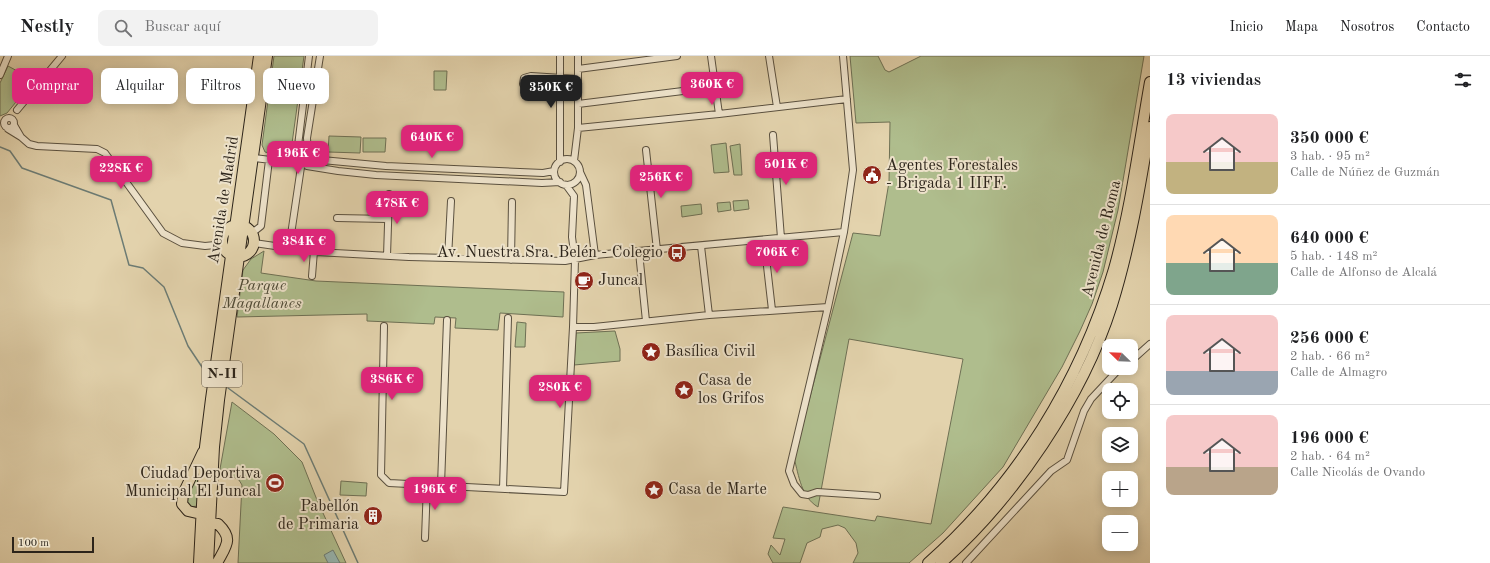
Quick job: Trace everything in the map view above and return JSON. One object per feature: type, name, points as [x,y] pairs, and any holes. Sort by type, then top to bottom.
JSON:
[{"type":"main road","name":"Avenida de Madrid","points":[[199,563],[205,447],[239,225],[244,172],[260,56]]},
{"type":"main road","name":"Avenida de Madrid","points":[[239,225],[254,158],[267,56]]},
{"type":"main road","name":"Avenida de Roma","points":[[928,563],[954,540],[988,503],[1024,457],[1055,410],[1075,373],[1103,304],[1114,268],[1123,230],[1150,82]]},
{"type":"main road","name":"Avenida de Roma","points":[[941,563],[961,546],[994,510],[1032,461],[1062,413],[1082,376],[1112,306],[1122,271],[1132,232],[1150,127]]},
{"type":"main road","points":[[239,225],[253,238],[247,255],[234,257],[224,250],[221,240],[226,230],[239,225]]},
{"type":"main road","name":"Avenida de Madrid","points":[[208,563],[210,508],[219,400],[234,257]]},
{"type":"main road","points":[[205,447],[183,494],[182,504],[188,511],[201,514],[210,508]]},
{"type":"main road","points":[[201,529],[210,523],[218,524],[225,531],[228,537],[227,544],[217,563]]},
{"type":"street","points":[[0,75],[8,56]]},
{"type":"street","points":[[62,56],[8,123],[29,144],[37,146],[97,149],[105,153],[163,233],[182,243],[205,246],[215,245]]},
{"type":"street","points":[[289,248],[301,165],[295,158],[297,154],[296,150],[309,56]]},
{"type":"street","points":[[301,165],[310,162],[307,138],[320,56]]},
{"type":"street","points":[[560,56],[560,162]]},
{"type":"street","points":[[574,161],[578,128],[578,56]]},
{"type":"street","points":[[624,56],[624,63]]},
{"type":"street","points":[[578,69],[651,58],[677,56]]},
{"type":"street","points":[[711,56],[719,114]]},
{"type":"street","points":[[769,56],[777,108]]},
{"type":"street","points":[[843,56],[854,170],[844,232],[828,307],[789,471],[794,484],[802,494],[808,495],[817,492],[877,496]]},
{"type":"street","points":[[578,78],[531,76],[524,78],[523,84],[527,90],[578,93]]},
{"type":"street","points":[[578,104],[715,87]]},
{"type":"street","points":[[578,128],[777,108],[847,99]]},
{"type":"street","points":[[773,135],[781,238]]},
{"type":"street","points":[[646,150],[657,250]]},
{"type":"street","points":[[297,154],[302,151],[322,160],[386,166],[543,173],[554,171],[560,162],[566,159],[574,161],[584,178],[587,191],[595,255]]},
{"type":"street","points":[[244,172],[254,158],[338,171],[376,175],[542,183],[560,182]]},
{"type":"street","points":[[269,160],[261,226],[253,238],[289,248],[387,256],[510,260],[575,260],[595,255],[844,232]]},
{"type":"street","points":[[384,326],[381,475],[384,480],[389,483],[564,492],[574,327],[575,260],[572,237],[574,196],[566,185],[556,179],[554,171]]},
{"type":"street","points":[[566,185],[577,180],[580,172]]},
{"type":"street","points":[[387,256],[389,194]]},
{"type":"street","points":[[448,258],[450,201]]},
{"type":"street","points":[[510,260],[512,202]]},
{"type":"street","points":[[337,218],[388,219]]},
{"type":"street","points":[[764,240],[772,310]]},
{"type":"street","points":[[701,246],[709,315]]},
{"type":"street","points":[[312,276],[314,251]]},
{"type":"street","points":[[639,252],[646,321]]},
{"type":"street","points":[[574,327],[594,327],[709,315],[828,307]]},
{"type":"street","points":[[502,489],[508,318]]},
{"type":"street","points":[[441,485],[447,320]]},
{"type":"street","points":[[1138,355],[1150,344]]},
{"type":"street","points":[[966,563],[1051,471],[1067,460],[1084,411],[1091,399],[1113,375]]},
{"type":"street","points":[[425,538],[427,484]]},
{"type":"green space","points":[[274,56],[304,56],[302,68],[272,68]]},
{"type":"green space","points":[[850,56],[878,56],[885,70],[889,72],[921,56],[1144,56],[1118,210],[1103,272],[1092,304],[1062,367],[1003,467],[943,533],[909,563],[853,563],[858,553],[856,543],[845,528],[838,525],[822,529],[820,537],[807,543],[800,563],[773,563],[768,554],[771,545],[780,555],[785,539],[773,538],[783,507],[875,521],[877,516],[931,524],[963,359],[849,339],[818,507],[812,503],[804,492],[794,458],[853,233],[880,236],[889,182],[890,122],[856,123]]},
{"type":"green space","points":[[8,66],[12,68],[12,104],[14,104],[7,113],[0,116],[0,83]]},
{"type":"green space","points":[[434,71],[447,71],[446,90],[434,90]]},
{"type":"green space","points":[[268,104],[297,104],[290,158],[265,152],[262,145]]},
{"type":"green space","points":[[329,136],[361,137],[360,153],[328,152]]},
{"type":"green space","points":[[363,138],[386,138],[385,152],[363,152]]},
{"type":"green space","points":[[726,143],[729,172],[714,173],[711,145]]},
{"type":"green space","points":[[740,144],[742,175],[734,175],[730,146]]},
{"type":"green space","points":[[748,200],[749,209],[734,211],[733,201]]},
{"type":"green space","points":[[730,202],[731,210],[718,212],[717,203]]},
{"type":"green space","points":[[701,204],[702,214],[682,217],[681,206]]},
{"type":"green space","name":"Parque Magallanes","points":[[264,251],[261,273],[316,281],[564,292],[563,317],[500,313],[498,330],[455,328],[456,318],[435,317],[434,324],[367,321],[367,314],[237,317],[243,270],[251,259]]},
{"type":"green space","points":[[517,322],[526,323],[525,347],[515,347]]},
{"type":"green space","points":[[615,331],[620,349],[620,361],[574,365],[576,333]]},
{"type":"green space","name":"Ciudad Deportiva Municipal El Juncal","points":[[232,402],[274,434],[302,462],[317,500],[346,563],[238,563],[242,485],[239,480],[220,469]]},
{"type":"green space","points":[[200,465],[198,506],[189,507],[186,497],[187,491]]},
{"type":"green space","points":[[341,481],[367,483],[366,496],[340,495]]},
{"type":"water","points":[[333,550],[340,563],[328,563],[324,555]]},
{"type":"waterway","points":[[0,147],[10,151],[22,168],[111,200],[129,265],[143,268],[164,287],[188,346],[208,376]]},
{"type":"waterway","points":[[228,388],[304,444],[358,563]]},
{"type":"place","name":"Agentes Forestales - Brigada 1 IIFF.","points":[[872,175]]},
{"type":"place","name":"Av. Nuestra Sra. Belén - Colegio","points":[[677,253]]},
{"type":"place","name":"Juncal","points":[[584,281]]},
{"type":"place","name":"Basílica Civil","points":[[651,352]]},
{"type":"place","name":"Casa de los Grifos","points":[[684,390]]},
{"type":"place","name":"Ciudad Deportiva Municipal El Juncal","points":[[275,483]]},
{"type":"place","name":"Casa de Marte","points":[[654,490]]},
{"type":"place","name":"Pabellón de Primaria","points":[[373,516]]}]
